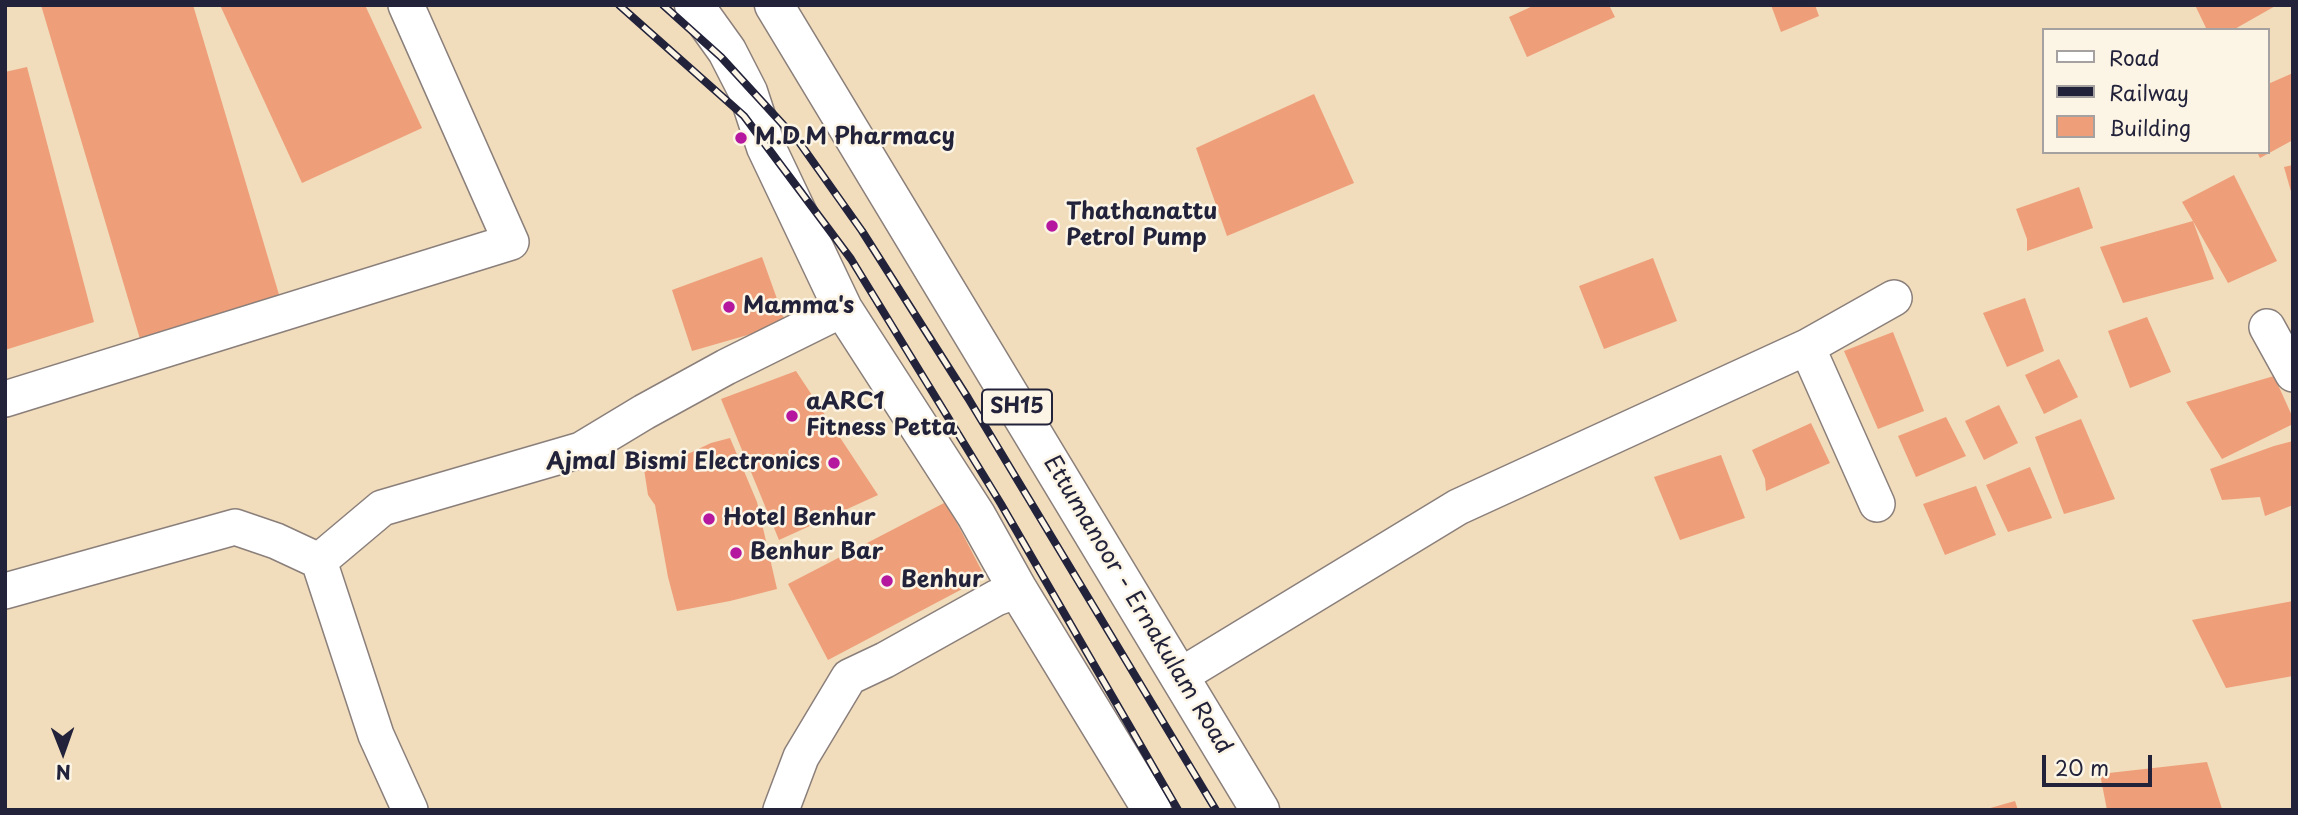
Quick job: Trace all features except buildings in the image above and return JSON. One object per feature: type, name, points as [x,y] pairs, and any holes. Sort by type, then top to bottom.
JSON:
[{"type":"main road","points":[[694,5],[727,51],[748,92],[766,147],[843,309],[976,515],[1018,590],[1152,810]]},
{"type":"main road","name":"Ettumanoor - Ernakulam Road","points":[[774,5],[1260,810]]},
{"type":"street","points":[[5,399],[511,242],[406,5]]},
{"type":"street","points":[[1180,676],[1458,506],[1807,347],[1894,298]]},
{"type":"street","points":[[319,561],[382,508],[581,450],[726,367],[843,309]]},
{"type":"street","points":[[2267,327],[2293,374]]},
{"type":"street","points":[[1807,347],[1877,504]]},
{"type":"street","points":[[5,591],[234,527],[276,541],[319,561],[376,735],[410,810]]},
{"type":"street","points":[[781,810],[802,757],[849,677],[996,598],[1018,590]]},
{"type":"railway","points":[[619,5],[744,116],[851,259],[1001,504],[1178,810]]},
{"type":"railway","points":[[663,5],[721,57],[799,142],[862,231],[968,398],[1216,810]]},
{"type":"place","name":"M.D.M Pharmacy","points":[[741,138]]},
{"type":"place","name":"Thathanattu Petrol Pump","points":[[1052,226]]},
{"type":"place","name":"Mamma's","points":[[729,307]]},
{"type":"place","name":"aARC1 Fitness Petta","points":[[792,416]]},
{"type":"place","name":"Ajmal Bismi Electronics","points":[[834,463]]},
{"type":"place","name":"Hotel Benhur","points":[[709,519]]},
{"type":"place","name":"Benhur Bar","points":[[736,553]]},
{"type":"place","name":"Benhur","points":[[887,581]]}]
